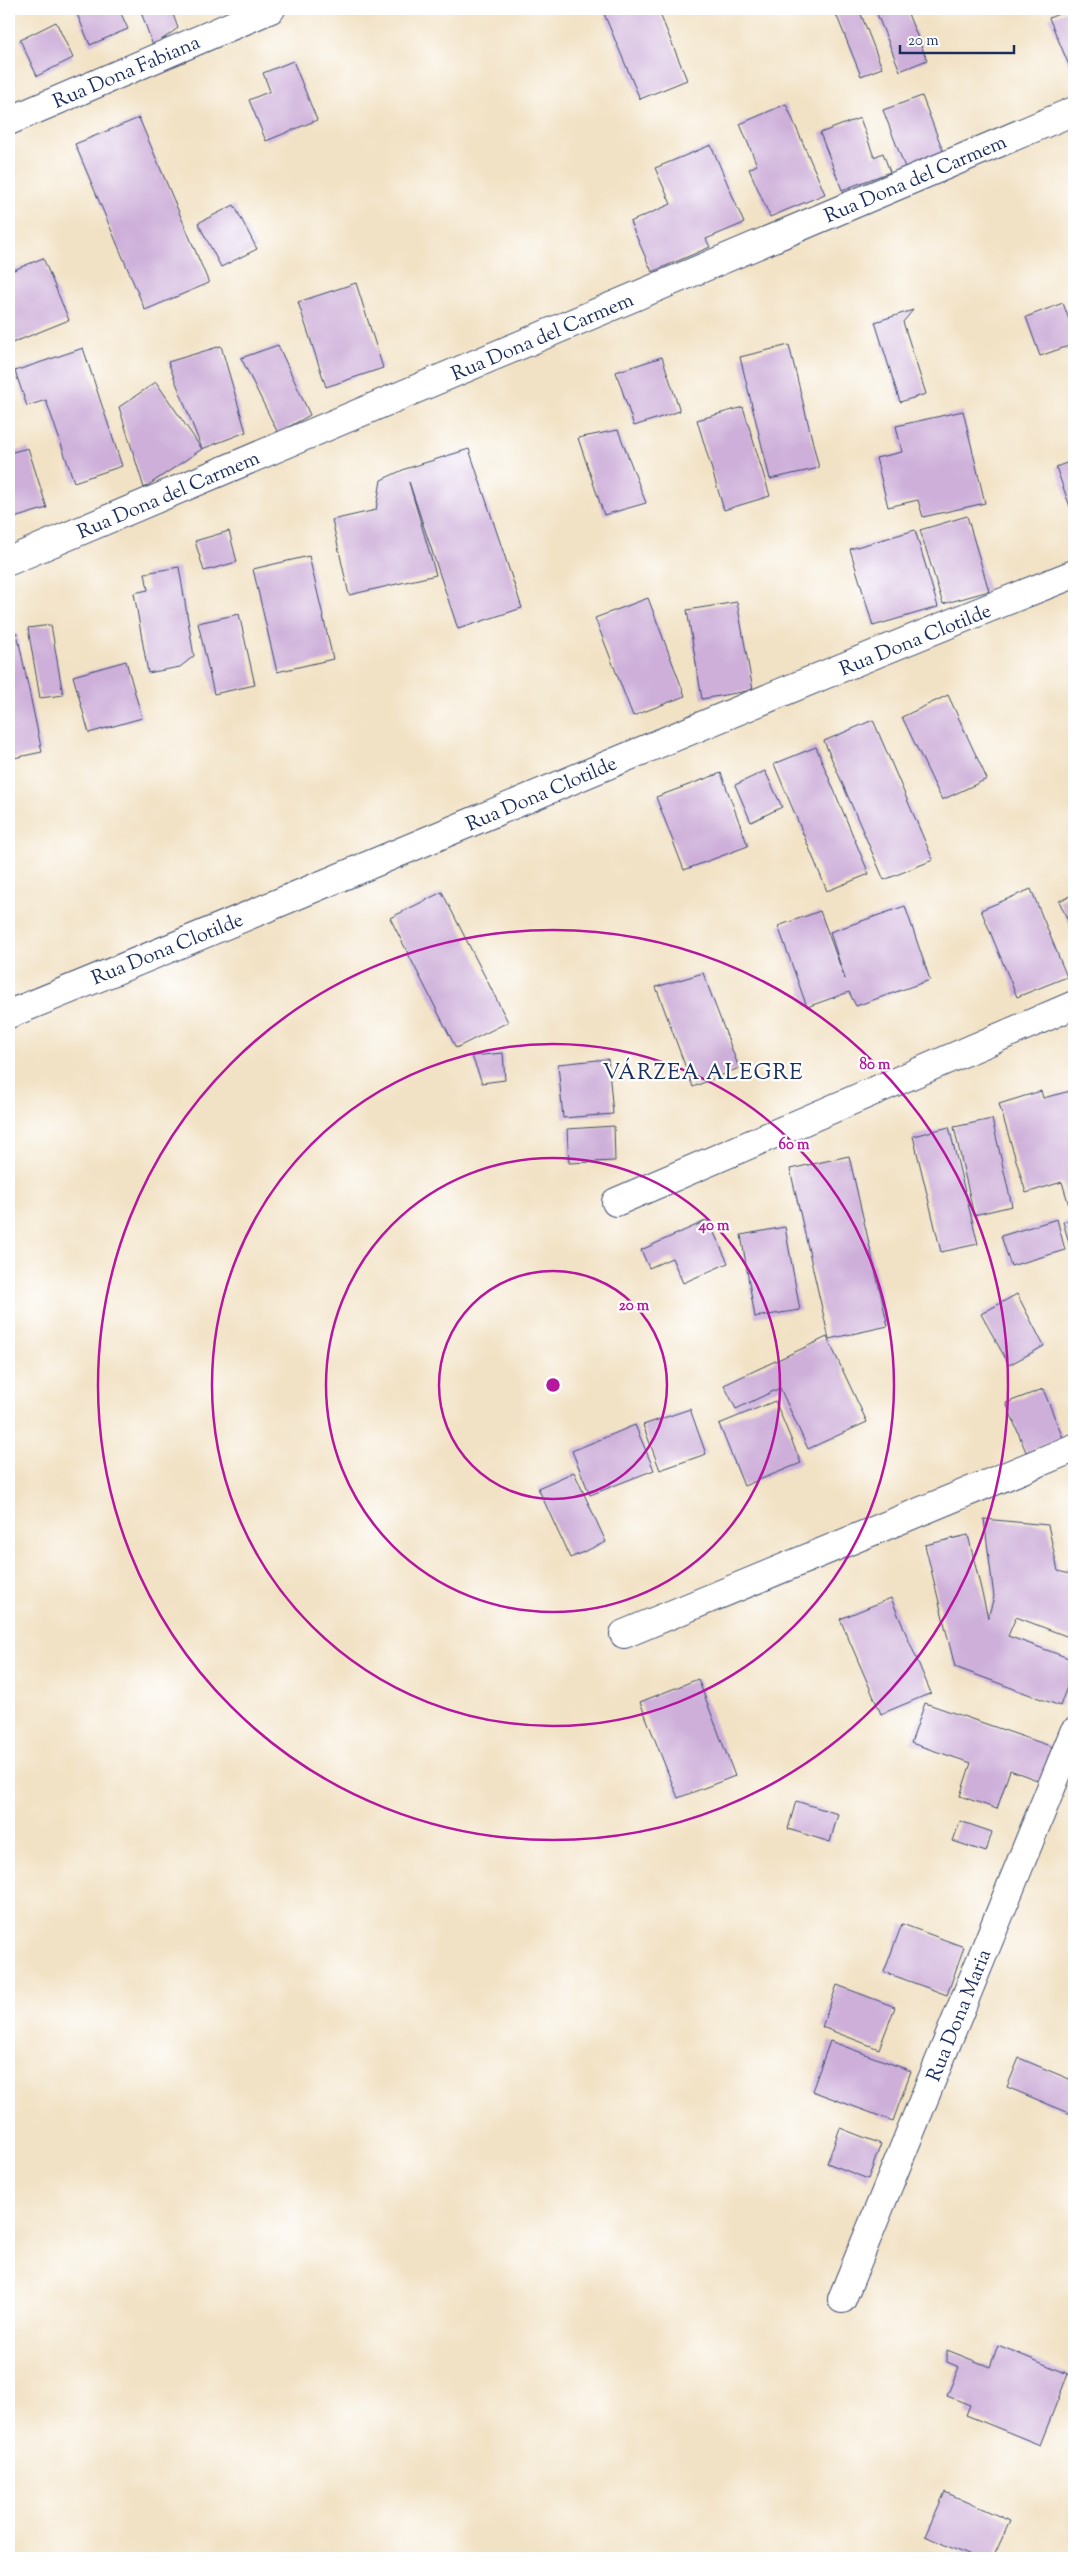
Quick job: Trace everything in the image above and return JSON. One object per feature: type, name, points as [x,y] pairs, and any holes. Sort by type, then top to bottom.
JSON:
[{"type":"street","name":"Rua Dona Fabiana","points":[[9,121],[271,9]]},
{"type":"street","name":"Rua Dona del Carmem","points":[[9,561],[1074,111]]},
{"type":"street","name":"Rua Dona Clotilde","points":[[9,1014],[415,847],[702,724],[1074,574]]},
{"type":"street","points":[[616,1202],[1074,1005]]},
{"type":"street","points":[[624,1634],[1074,1448]]},
{"type":"street","name":"Rua Dona Maria","points":[[842,2299],[1074,1732]]},
{"type":"building","points":[[75,9],[119,9],[128,29],[90,45]]},
{"type":"building","points":[[140,9],[171,9],[178,28],[153,46]]},
{"type":"building","points":[[602,9],[658,9],[687,80],[640,99]]},
{"type":"building","points":[[834,9],[859,9],[882,68],[861,76]]},
{"type":"building","points":[[875,9],[906,9],[927,60],[900,71]]},
{"type":"building","points":[[1066,11],[1074,28],[1074,77],[1049,18]]},
{"type":"building","points":[[56,22],[73,58],[37,76],[20,40]]},
{"type":"building","points":[[293,61],[317,120],[266,141],[249,100],[270,91],[263,73]]},
{"type":"building","points":[[922,96],[945,156],[906,170],[883,110]]},
{"type":"building","points":[[786,104],[825,194],[770,217],[749,169],[757,165],[740,124]]},
{"type":"building","points":[[139,118],[209,283],[145,310],[75,144]]},
{"type":"building","points":[[860,118],[874,157],[883,153],[890,172],[842,190],[820,133]]},
{"type":"building","points":[[711,145],[744,223],[706,239],[710,247],[652,272],[630,222],[671,204],[655,168]]},
{"type":"building","points":[[234,205],[257,249],[221,267],[198,223]]},
{"type":"building","points":[[43,258],[69,320],[12,343],[9,335],[9,272]]},
{"type":"building","points":[[356,283],[383,368],[326,387],[298,302]]},
{"type":"building","points":[[1063,303],[1074,333],[1074,344],[1040,356],[1026,317]]},
{"type":"building","points":[[913,310],[903,322],[926,394],[900,402],[875,322]]},
{"type":"building","points":[[278,345],[310,415],[278,433],[241,358]]},
{"type":"building","points":[[789,345],[819,468],[770,479],[740,357]]},
{"type":"building","points":[[221,346],[246,432],[202,449],[168,362]]},
{"type":"building","points":[[83,348],[122,466],[74,482],[46,400],[27,406],[15,371]]},
{"type":"building","points":[[662,357],[680,411],[634,426],[616,372]]},
{"type":"building","points":[[156,382],[202,449],[144,488],[119,407]]},
{"type":"building","points":[[743,407],[770,496],[724,510],[697,420]]},
{"type":"building","points":[[963,411],[985,503],[923,517],[918,500],[888,507],[876,458],[902,452],[896,426]]},
{"type":"building","points":[[618,430],[646,503],[604,515],[578,438]]},
{"type":"building","points":[[28,448],[47,508],[14,518],[9,501],[9,453]]},
{"type":"building","points":[[469,449],[522,608],[458,629],[409,482],[436,575],[349,595],[332,520],[376,510],[381,480],[405,469]]},
{"type":"building","points":[[1074,460],[1074,518],[1056,467]]},
{"type":"building","points":[[967,516],[989,591],[943,604],[920,530]]},
{"type":"building","points":[[915,530],[938,607],[873,626],[850,549]]},
{"type":"building","points":[[229,531],[237,562],[204,571],[195,541]]},
{"type":"building","points":[[309,556],[333,659],[277,672],[253,569]]},
{"type":"building","points":[[179,567],[194,656],[180,667],[148,673],[134,593],[148,590],[145,573]]},
{"type":"building","points":[[648,598],[685,696],[633,716],[595,618]]},
{"type":"building","points":[[737,602],[753,690],[702,699],[687,610]]},
{"type":"building","points":[[239,614],[255,685],[214,694],[198,623]]},
{"type":"building","points":[[51,625],[63,695],[40,698],[28,628]]},
{"type":"building","points":[[17,633],[42,752],[9,759],[9,635]]},
{"type":"building","points":[[126,661],[142,718],[89,733],[73,676]]},
{"type":"building","points":[[948,695],[987,779],[942,800],[902,717]]},
{"type":"building","points":[[873,720],[933,860],[884,880],[824,741]]},
{"type":"building","points":[[816,747],[869,874],[827,891],[774,764]]},
{"type":"building","points":[[765,771],[782,807],[751,822],[735,785]]},
{"type":"building","points":[[721,773],[748,846],[684,870],[656,797]]},
{"type":"building","points":[[1031,889],[1067,977],[1017,997],[981,910]]},
{"type":"building","points":[[442,892],[508,1022],[456,1048],[390,918]]},
{"type":"building","points":[[1074,894],[1074,934],[1059,901]]},
{"type":"building","points":[[905,906],[930,980],[856,1006],[849,992],[807,1007],[778,926],[820,911],[845,979],[830,932]]},
{"type":"building","points":[[703,973],[739,1068],[693,1087],[656,987]]},
{"type":"building","points":[[503,1053],[505,1080],[482,1083],[472,1056]]},
{"type":"building","points":[[608,1059],[613,1114],[563,1118],[558,1064]]},
{"type":"building","points":[[1074,1090],[1074,1260],[1063,1222],[1073,1219],[1062,1182],[1026,1193],[999,1104],[1041,1091],[1043,1098]]},
{"type":"building","points":[[992,1119],[1012,1206],[974,1215],[954,1127]]},
{"type":"building","points":[[614,1126],[615,1161],[569,1163],[567,1129]]},
{"type":"building","points":[[949,1127],[978,1244],[941,1252],[913,1136]]},
{"type":"building","points":[[849,1156],[888,1326],[829,1339],[790,1169]]},
{"type":"building","points":[[1057,1219],[1065,1250],[1011,1266],[1001,1236]]},
{"type":"building","points":[[708,1220],[728,1263],[683,1283],[672,1258],[649,1268],[641,1250]]},
{"type":"building","points":[[785,1227],[800,1310],[755,1317],[741,1235]]},
{"type":"building","points":[[1017,1294],[1044,1346],[1009,1365],[981,1314]]},
{"type":"building","points":[[827,1337],[867,1422],[808,1449],[780,1388],[736,1409],[724,1385]]},
{"type":"building","points":[[1043,1389],[1063,1438],[1026,1452],[1006,1403]]},
{"type":"building","points":[[775,1401],[801,1463],[744,1486],[719,1424]]},
{"type":"building","points":[[690,1409],[706,1454],[660,1470],[643,1425]]},
{"type":"building","points":[[635,1425],[654,1470],[590,1495],[572,1451]]},
{"type":"building","points":[[574,1472],[606,1542],[570,1558],[538,1488]]},
{"type":"building","points":[[984,1519],[1048,1525],[1058,1571],[1074,1575],[1074,1639],[1016,1617],[1008,1636],[1074,1660],[1074,1668],[1060,1706],[955,1667],[925,1545],[968,1535],[988,1618],[994,1597]]},
{"type":"building","points":[[891,1598],[931,1693],[881,1714],[840,1619]]},
{"type":"building","points":[[698,1679],[735,1776],[678,1798],[640,1702]]},
{"type":"building","points":[[925,1703],[1059,1749],[1048,1784],[1010,1770],[997,1809],[960,1796],[971,1763],[911,1743]]},
{"type":"building","points":[[796,1801],[838,1814],[830,1842],[788,1829]]},
{"type":"building","points":[[960,1821],[992,1832],[986,1852],[953,1841]]},
{"type":"building","points":[[902,1924],[964,1947],[947,1995],[884,1972]]},
{"type":"building","points":[[837,1985],[895,2007],[879,2049],[822,2027]]},
{"type":"building","points":[[830,2041],[911,2071],[893,2121],[812,2091]]},
{"type":"building","points":[[1019,2058],[1074,2081],[1074,2115],[1007,2087]]},
{"type":"building","points":[[840,2128],[881,2144],[868,2179],[827,2163]]},
{"type":"building","points":[[998,2345],[1068,2374],[1040,2445],[966,2415],[970,2405],[947,2396],[959,2367],[947,2362],[947,2350],[990,2367]]},
{"type":"building","points":[[945,2492],[1010,2521],[993,2558],[974,2558],[925,2536]]},
{"type":"district","name":"VÁRZEA ALEGRE","points":[[703,1071]]}]
